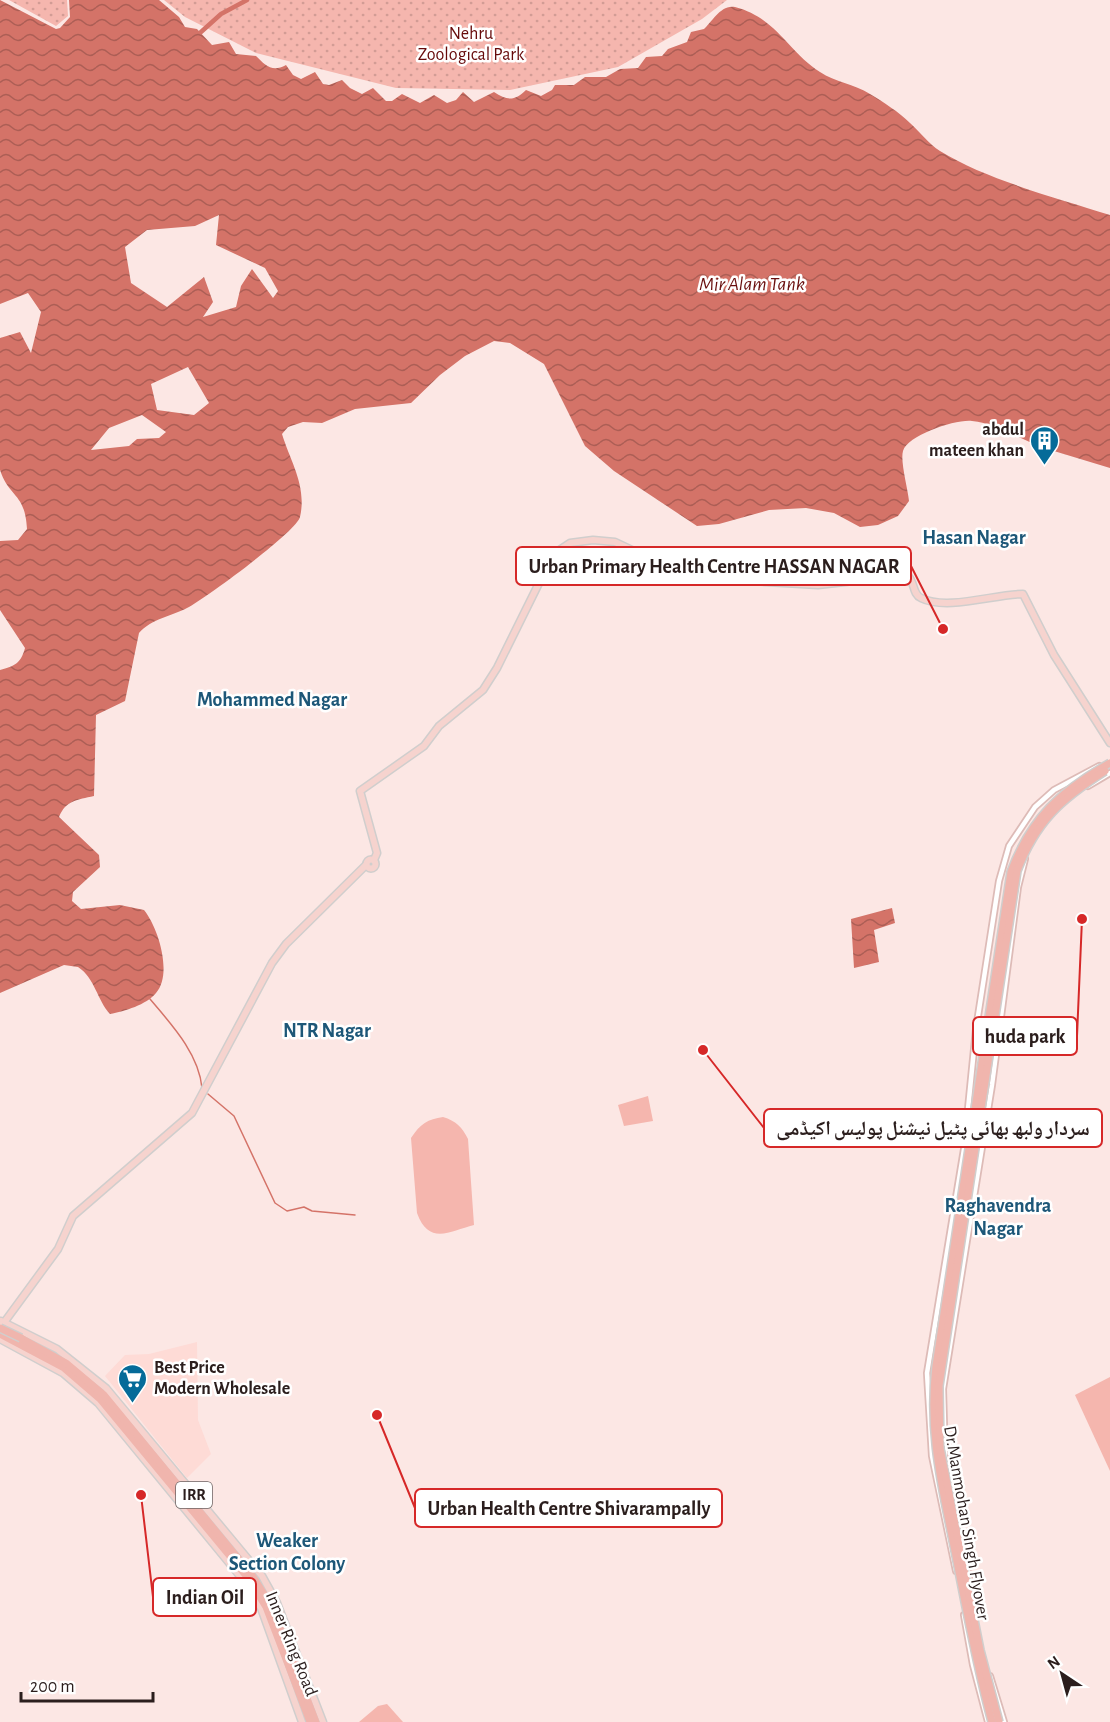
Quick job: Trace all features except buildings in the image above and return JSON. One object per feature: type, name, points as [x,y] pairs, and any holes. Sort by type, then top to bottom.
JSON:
[{"type":"highway","name":"Dr.Manmohan Singh Flyover","points":[[990,1722],[935,1451],[932,1408],[936,1366],[1011,872],[1028,834],[1051,805],[1066,790],[1110,764]]},
{"type":"highway","name":"Dr.Manmohan Singh Flyover","points":[[999,1722],[980,1650],[940,1448],[939,1386],[1017,871],[1036,830],[1077,789],[1110,764]]},
{"type":"highway","points":[[1,1325],[57,1358],[104,1395],[248,1570],[271,1605],[316,1722]]},
{"type":"highway","points":[[0,1334],[54,1362],[92,1391],[248,1578],[266,1607],[310,1722]]},
{"type":"main road","points":[[1,1325],[58,1249],[73,1216],[192,1113],[266,974],[286,944],[368,867],[375,865],[374,860],[377,853],[360,791],[424,746],[439,726],[488,683],[543,575],[558,551],[570,543],[593,540],[623,545],[666,576],[818,585],[910,577],[918,598],[947,602],[1023,594],[1054,655],[1110,743]]},
{"type":"main road","name":"Inner Ring Road","points":[[1,1325],[57,1349],[106,1388],[262,1576],[277,1604],[323,1722]]},
{"type":"main road","name":"Inner Ring Road","points":[[0,1339],[63,1373],[98,1403],[244,1581],[261,1608],[302,1722]]},
{"type":"street","points":[[990,1722],[981,1695],[937,1485],[929,1432],[927,1373],[970,1108],[977,1019],[999,881],[1009,846],[1035,807],[1054,790],[1110,764]]},
{"type":"street","points":[[1004,1722],[986,1662],[967,1558],[948,1482],[943,1431],[943,1389],[1024,862],[1035,836],[1062,805],[1110,773]]},
{"type":"street","points":[[948,1242],[965,1245]]},
{"type":"street","points":[[981,1695],[988,1696],[995,1692]]},
{"type":"shaded area","points":[[197,1342],[198,1420],[211,1454],[187,1478],[105,1376],[125,1355],[149,1354]]},
{"type":"green space","points":[[9,0],[67,0],[68,16],[56,26]]},
{"type":"green space","name":"Nehru Zoological Park","points":[[164,0],[727,0],[702,19],[618,67],[510,90],[396,88],[256,53],[185,17]]},
{"type":"green space","points":[[648,1096],[653,1121],[624,1126],[618,1105]]},
{"type":"green space","points":[[443,1117],[458,1125],[468,1139],[474,1225],[441,1234],[428,1230],[417,1213],[411,1138],[425,1123]]},
{"type":"green space","points":[[1110,1377],[1110,1471],[1075,1395]]},
{"type":"green space","points":[[387,1704],[403,1722],[359,1722],[378,1706]]},
{"type":"water","name":"Mir Alam Tank","points":[[0,0],[56,29],[60,28],[70,17],[69,0],[159,0],[179,17],[185,27],[197,29],[212,45],[229,42],[236,54],[256,56],[273,68],[286,65],[293,75],[301,79],[315,72],[323,84],[329,85],[342,80],[350,88],[362,94],[373,88],[386,101],[392,101],[402,94],[420,103],[434,95],[447,103],[456,100],[463,92],[474,102],[494,92],[507,98],[514,98],[526,90],[541,96],[552,90],[555,85],[574,85],[585,77],[606,77],[620,69],[638,68],[646,57],[662,56],[668,49],[687,42],[691,32],[704,29],[725,8],[735,7],[749,12],[772,27],[799,55],[820,72],[864,91],[891,107],[936,148],[959,161],[1000,180],[1110,215],[1110,468],[1044,448],[981,422],[965,421],[933,429],[907,445],[903,451],[903,461],[909,501],[898,516],[878,525],[860,527],[834,513],[806,508],[769,510],[719,524],[697,526],[614,471],[585,446],[544,364],[510,343],[494,341],[465,356],[440,375],[411,403],[355,409],[322,423],[303,422],[288,427],[282,434],[300,485],[302,506],[300,517],[295,525],[268,550],[212,592],[187,608],[149,624],[139,633],[125,701],[96,715],[94,796],[69,804],[59,817],[99,855],[100,867],[73,892],[72,901],[81,909],[120,905],[144,910],[154,927],[162,951],[163,974],[161,985],[156,993],[141,1004],[110,1014],[88,977],[78,967],[64,965],[0,993],[0,670],[17,663],[25,648],[0,610],[0,541],[18,540],[27,529],[26,517],[20,501],[8,486],[0,470],[0,338],[20,332],[31,353],[41,312],[28,293],[0,304]],"holes":[[[219,215],[216,245],[265,268],[278,291],[273,298],[252,269],[241,286],[236,307],[203,317],[213,302],[204,277],[167,307],[131,283],[125,247],[147,230],[195,226]],[[188,367],[209,403],[194,415],[157,410],[151,384]],[[142,415],[166,432],[159,438],[137,439],[129,446],[91,450],[109,428]]]},
{"type":"water","points":[[892,908],[895,923],[874,930],[879,962],[854,968],[851,919]]},
{"type":"waterway","points":[[201,32],[221,14],[247,0]]},
{"type":"waterway","points":[[150,999],[183,1040],[196,1063],[202,1088]]},
{"type":"waterway","points":[[208,1094],[234,1116],[275,1203],[287,1211],[304,1207],[312,1211],[355,1215]]},
{"type":"place","name":"abdul mateen khan","points":[[1045,466]]},
{"type":"place","name":"Urban Primary Health Centre HASSAN NAGAR","points":[[943,629]]},
{"type":"place","name":"huda park","points":[[1082,919]]},
{"type":"place","name":"سردار ولبھ بھائی پٹیل نیشنل پولیس اکیڈمی","points":[[703,1050]]},
{"type":"place","name":"Best Price Modern Wholesale","points":[[133,1404]]},
{"type":"place","name":"Urban Health Centre Shivarampally","points":[[377,1415]]},
{"type":"place","name":"Indian Oil","points":[[141,1495]]},
{"type":"district","name":"Hasan Nagar","points":[[974,538]]},
{"type":"district","name":"Mohammed Nagar","points":[[272,700]]},
{"type":"district","name":"NTR Nagar","points":[[327,1031]]},
{"type":"district","name":"Raghavendra Nagar","points":[[998,1218]]},
{"type":"district","name":"Weaker Section Colony","points":[[287,1552]]}]
